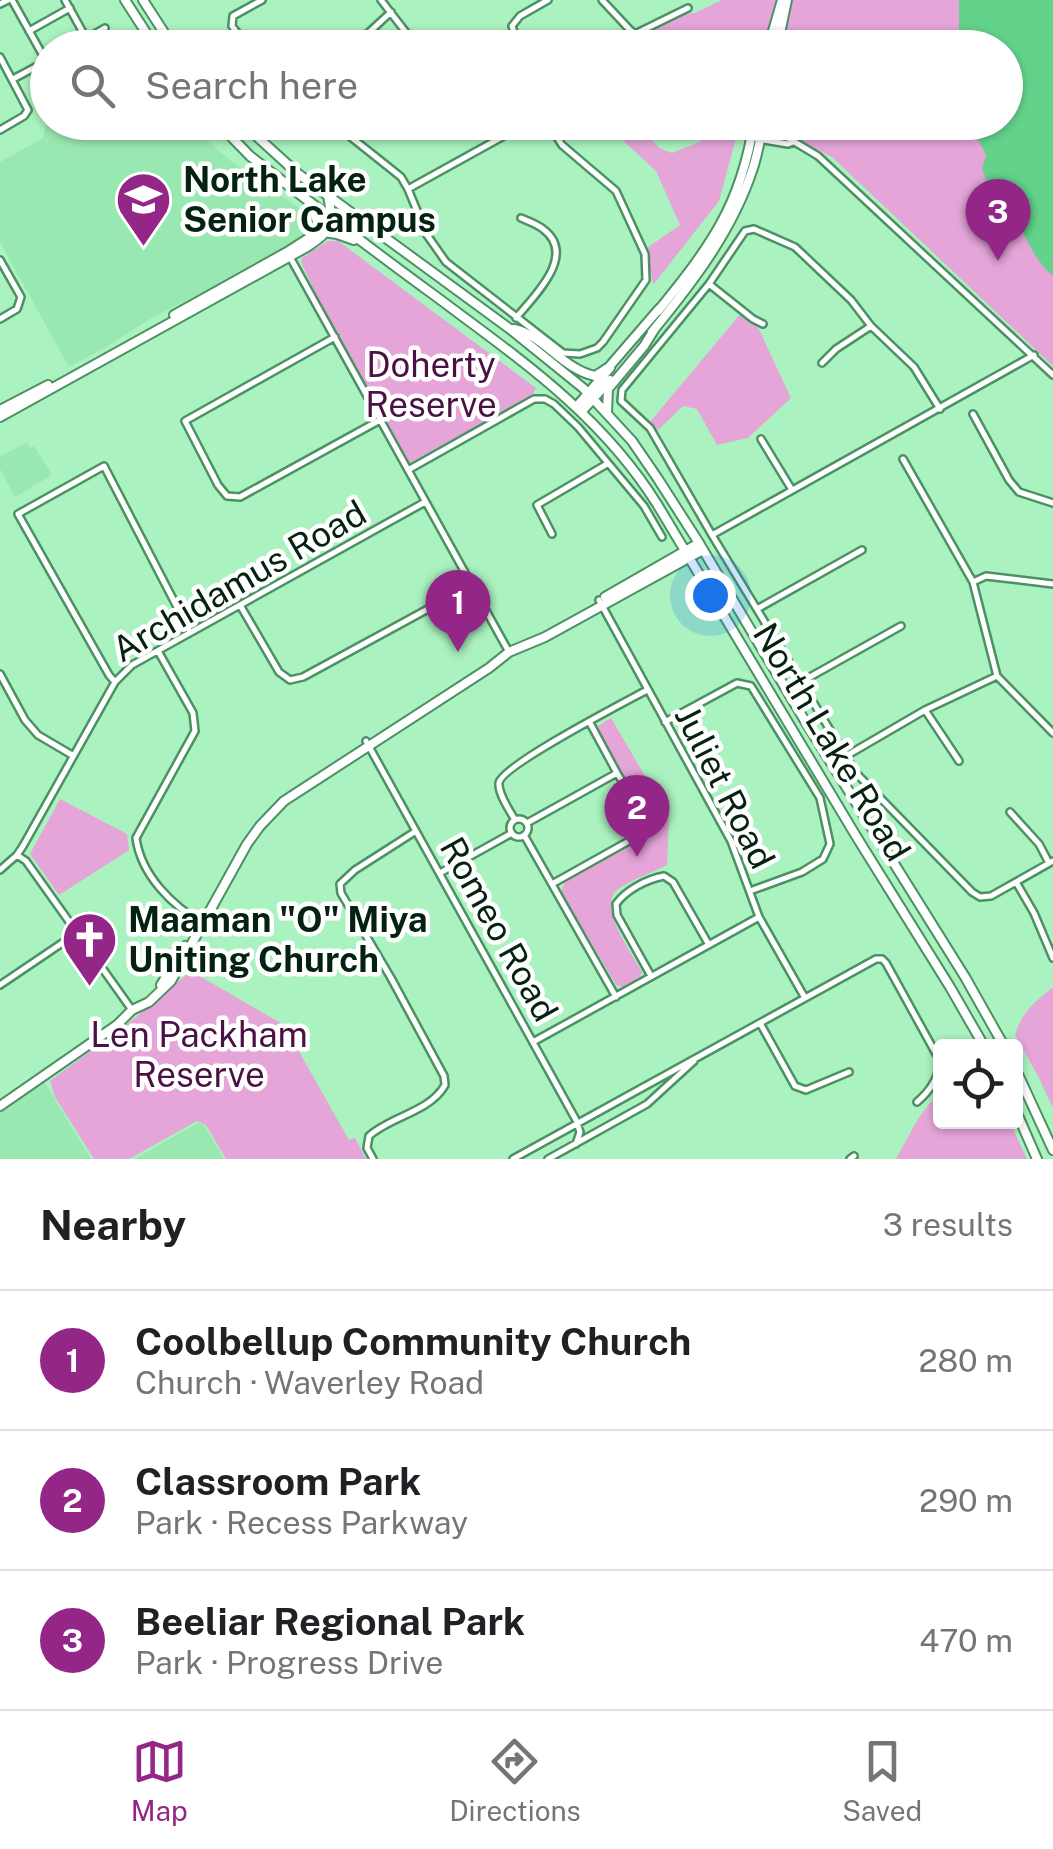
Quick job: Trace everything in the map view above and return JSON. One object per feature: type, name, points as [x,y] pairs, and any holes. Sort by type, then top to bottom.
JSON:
[{"type":"main road","points":[[125,0],[144,30]]},
{"type":"main road","points":[[142,0],[162,30]]},
{"type":"main road","points":[[774,30],[784,0]]},
{"type":"main road","points":[[780,30],[784,0]]},
{"type":"main road","name":"North Lake Road","points":[[234,140],[250,156],[580,408],[613,443],[640,478],[980,1039]]},
{"type":"main road","name":"North Lake Road","points":[[261,140],[297,173],[510,329],[591,397],[640,453],[701,546],[1000,1039]]},
{"type":"main road","points":[[591,397],[702,256],[722,224],[755,140]]},
{"type":"main road","points":[[606,413],[608,389],[644,346],[723,235],[747,186],[756,140]]},
{"type":"main road","points":[[328,196],[333,220]]},
{"type":"main road","points":[[312,204],[320,233]]},
{"type":"main road","points":[[0,415],[288,255],[320,233],[327,222],[352,214]]},
{"type":"main road","points":[[320,233],[338,234],[363,243]]},
{"type":"main road","points":[[510,329],[526,332],[580,372],[595,376],[606,371],[659,309]]},
{"type":"main road","points":[[580,408],[654,330]]},
{"type":"main road","points":[[0,1103],[146,999],[165,981],[203,920],[240,848],[266,811],[302,782],[508,649],[533,643],[701,546]]},
{"type":"main road","points":[[1023,1085],[1053,1150]]},
{"type":"main road","points":[[1023,1127],[1037,1159]]},
{"type":"street","points":[[0,4],[10,0],[29,31]]},
{"type":"street","points":[[65,0],[82,30]]},
{"type":"street","points":[[235,30],[233,16],[262,0]]},
{"type":"street","points":[[381,0],[404,30]]},
{"type":"street","points":[[513,30],[520,16],[548,0]]},
{"type":"street","points":[[602,0],[631,30]]},
{"type":"street","points":[[31,30],[70,8]]},
{"type":"street","points":[[643,30],[688,8]]},
{"type":"street","points":[[372,30],[391,12]]},
{"type":"street","points":[[101,30],[105,28]]},
{"type":"street","points":[[0,57],[28,110],[0,130]]},
{"type":"street","points":[[12,80],[30,70]]},
{"type":"street","points":[[355,140],[401,177],[428,238],[446,262],[563,353],[580,354],[597,348],[646,280],[645,254],[616,191],[559,140]]},
{"type":"street","points":[[408,188],[496,140]]},
{"type":"street","points":[[790,140],[818,156],[1053,375]]},
{"type":"street","points":[[516,318],[546,281],[556,261],[553,241],[545,230],[521,218]]},
{"type":"street","points":[[940,409],[914,367],[870,326],[851,300],[795,247],[754,229],[745,231],[709,284],[622,390],[622,400],[650,428],[856,773],[980,897],[992,896],[1051,862],[1010,812]]},
{"type":"street","points":[[288,255],[508,649]]},
{"type":"street","points":[[0,260],[21,297],[17,309],[0,319]]},
{"type":"street","points":[[709,284],[762,324]]},
{"type":"street","points":[[822,363],[870,326]]},
{"type":"street","points":[[334,337],[184,421],[218,485],[227,496],[240,497],[380,420]]},
{"type":"street","points":[[712,536],[1034,355]]},
{"type":"street","points":[[408,470],[534,399],[545,400],[578,427],[644,506],[662,537]]},
{"type":"street","points":[[973,414],[1019,492],[1053,503]]},
{"type":"street","points":[[762,439],[792,490]]},
{"type":"street","points":[[903,459],[973,582],[998,676],[1053,732]]},
{"type":"street","points":[[552,534],[537,505],[607,464]]},
{"type":"street","points":[[115,682],[108,676],[18,514],[104,466],[190,632]]},
{"type":"street","name":"Archidamus Road","points":[[0,870],[17,854],[115,682],[132,665],[425,502]]},
{"type":"street","points":[[757,609],[862,550]]},
{"type":"street","points":[[973,582],[986,576],[1053,584]]},
{"type":"street","points":[[240,605],[279,672],[290,680],[303,677],[472,584]]},
{"type":"street","name":"Juliet Road","points":[[600,602],[731,841],[759,917],[804,998]]},
{"type":"street","points":[[801,682],[900,626]]},
{"type":"street","points":[[158,651],[194,713],[194,731],[136,838],[139,857],[164,893],[203,920]]},
{"type":"street","points":[[0,674],[38,736],[73,755]]},
{"type":"street","points":[[846,756],[925,710],[998,676]]},
{"type":"street","points":[[665,722],[737,683],[751,686],[820,798],[830,844],[823,859],[802,872],[750,891]]},
{"type":"street","points":[[515,820],[500,788],[502,776],[647,690]]},
{"type":"street","points":[[925,710],[959,762]]},
{"type":"street","points":[[552,884],[636,837],[643,828],[643,819],[590,722]]},
{"type":"street","name":"Romeo Road","points":[[367,743],[578,1123]]},
{"type":"street","points":[[527,823],[618,773]]},
{"type":"street","points":[[515,820],[527,823],[524,835],[512,832],[510,826],[515,820]]},
{"type":"street","points":[[373,1159],[367,1148],[368,1136],[433,1099],[445,1085],[442,1068],[340,893],[340,884],[416,831]]},
{"type":"street","points":[[440,873],[512,832]]},
{"type":"street","points":[[524,835],[616,997]]},
{"type":"street","points":[[17,854],[26,861],[131,1008]]},
{"type":"street","points":[[652,977],[617,915],[616,904],[622,895],[664,876],[674,882],[709,945]]},
{"type":"street","points":[[1016,882],[1034,912],[1053,958]]},
{"type":"street","points":[[533,1042],[759,917]]},
{"type":"street","points":[[0,985],[77,932]]},
{"type":"street","points":[[512,1159],[876,959],[886,962],[940,1060],[939,1074],[917,1102]]},
{"type":"street","points":[[760,1023],[794,1086],[806,1090],[849,1072]]},
{"type":"street","points":[[548,1159],[646,1104],[700,1056]]},
{"type":"street","points":[[576,1144],[578,1123]]},
{"type":"shaded area","points":[[959,0],[1053,0],[1053,276],[1032,250],[1018,220],[996,207],[982,169],[986,155],[978,140],[1023,140],[1023,30],[959,30]]},
{"type":"shaded area","name":"North Lake Senior Campus","points":[[39,140],[207,140],[304,211],[309,221],[308,233],[69,367],[0,242],[0,162]]},
{"type":"shaded area","points":[[27,442],[30,448],[34,446],[52,475],[15,497],[0,469],[0,457]]},
{"type":"shaded area","points":[[43,1080],[91,1159],[0,1159],[0,1109]]},
{"type":"shaded area","points":[[198,1123],[204,1125],[224,1159],[134,1159]]},
{"type":"green space","points":[[722,0],[778,0],[769,30],[655,30]]},
{"type":"green space","points":[[793,0],[1053,0],[1053,366],[832,157],[797,140],[1023,140],[1023,30],[786,30]]},
{"type":"green space","points":[[622,140],[653,140],[659,148],[672,153],[703,140],[735,140],[719,201],[653,285],[647,248],[680,225],[656,171]]},
{"type":"green space","name":"Doherty Reserve","points":[[328,241],[338,241],[536,388],[532,395],[408,464],[301,262]]},
{"type":"green space","points":[[742,312],[757,325],[791,398],[748,438],[717,445],[697,409],[683,406],[658,430],[649,423]]},
{"type":"green space","points":[[611,718],[669,817],[667,865],[620,888],[612,899],[614,920],[642,972],[622,987],[616,985],[561,892],[565,881],[642,834],[640,822],[595,728]]},
{"type":"green space","points":[[60,799],[127,834],[129,850],[59,895],[30,854]]},
{"type":"green space","name":"Len Packham Reserve","points":[[191,971],[284,1025],[349,1140],[355,1138],[366,1159],[226,1159],[206,1125],[197,1121],[129,1159],[94,1159],[55,1097],[50,1081]]},
{"type":"green space","points":[[1053,987],[1053,1108],[1023,1049],[1023,1039],[1015,1035],[1034,1003]]},
{"type":"green space","points":[[933,1100],[933,1129],[1013,1129],[1027,1159],[896,1159]]},
{"type":"place","name":"North Lake Senior Campus","points":[[144,248]]},
{"type":"place","name":"Beeliar Regional Park","points":[[998,261]]},
{"type":"place","name":"Coolbellup Community Church","points":[[458,652]]},
{"type":"place","name":"Classroom Park","points":[[637,857]]},
{"type":"place","name":"Maaman \"O\" Miya Uniting Church","points":[[89,988]]}]
